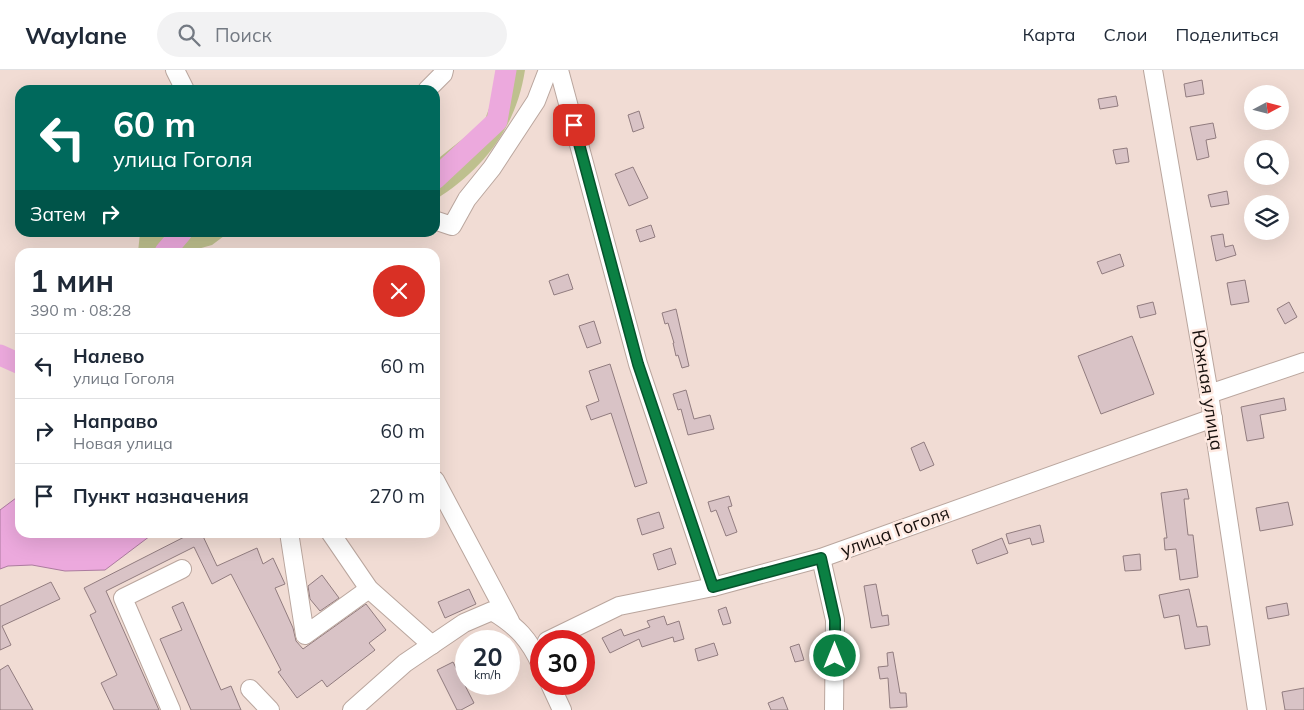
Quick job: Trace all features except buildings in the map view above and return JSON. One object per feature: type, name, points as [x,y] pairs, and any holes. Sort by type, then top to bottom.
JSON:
[{"type":"street","points":[[175,70],[182,85]]},
{"type":"street","points":[[432,85],[443,74],[444,70]]},
{"type":"street","points":[[440,222],[452,226],[467,199],[492,168],[536,101],[548,70]]},
{"type":"street","points":[[559,70],[638,364],[713,587]]},
{"type":"street","name":"Южная улица","points":[[1154,70],[1213,418],[1257,710]]},
{"type":"street","points":[[1209,394],[1304,362]]},
{"type":"street","name":"улица Гоголя","points":[[569,630],[619,606],[713,587],[821,558],[1213,418]]},
{"type":"street","points":[[440,489],[511,622]]},
{"type":"street","points":[[290,538],[305,635],[369,589]]},
{"type":"street","points":[[334,538],[369,589],[432,645]]},
{"type":"street","points":[[821,558],[835,620],[834,710]]},
{"type":"street","points":[[171,710],[122,598],[182,569]]},
{"type":"street","points":[[352,710],[405,663],[464,623],[492,611],[530,636]]},
{"type":"street","points":[[250,689],[270,710]]},
{"type":"street","points":[[555,695],[562,710]]},
{"type":"green space","points":[[496,70],[525,70],[521,91],[514,110],[495,145],[483,161],[453,188],[440,197],[440,157],[484,122],[494,95]]},
{"type":"green space","points":[[140,237],[223,237],[212,245],[201,248],[138,248]]},
{"type":"shaded area","points":[[15,499],[15,538],[147,538],[105,570],[65,571],[32,565],[8,566],[0,569],[0,510]]},
{"type":"waterway","points":[[440,174],[497,121],[506,70]]},
{"type":"waterway","points":[[168,248],[178,237]]},
{"type":"waterway","points":[[0,355],[15,362]]},
{"type":"route","points":[[574,125],[638,364],[713,587],[821,558],[835,620],[835,656]]}]
